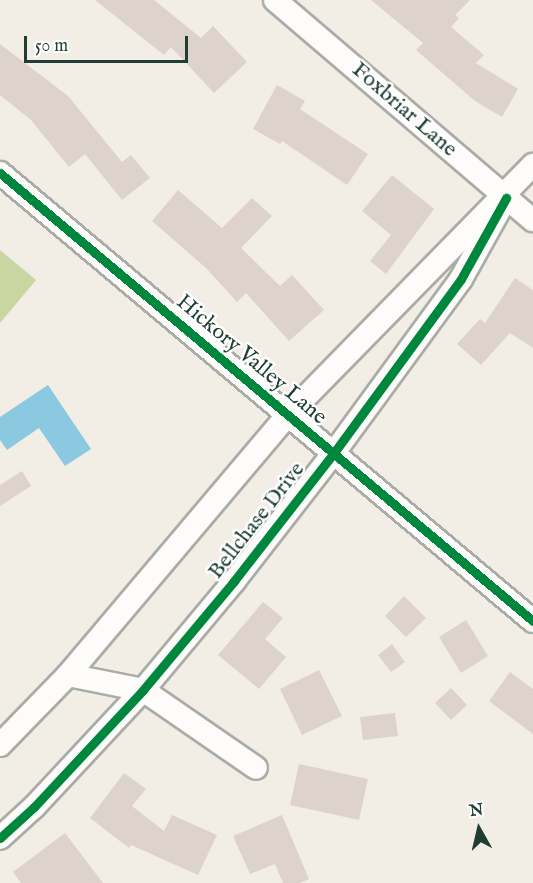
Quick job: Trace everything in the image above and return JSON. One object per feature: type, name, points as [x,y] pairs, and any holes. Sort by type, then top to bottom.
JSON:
[{"type":"street","name":"Foxbriar Lane","points":[[275,0],[533,220]]},
{"type":"street","name":"Bellchase Drive","points":[[0,745],[68,675],[286,417],[439,258],[506,198],[533,165]]},
{"type":"street","name":"Hickory Valley Lane","points":[[0,173],[286,417],[533,621]]},
{"type":"street","name":"Bellchase Drive","points":[[0,838],[34,807],[143,690],[333,454],[461,279],[506,198]]},
{"type":"street","points":[[68,675],[143,690],[256,768]]},
{"type":"green space","points":[[0,250],[36,280],[0,323]]},
{"type":"water","points":[[48,385],[91,449],[65,466],[39,428],[7,450],[0,440],[0,417]]},
{"type":"building","points":[[95,0],[154,0],[201,38],[213,26],[247,62],[214,93],[171,47],[164,55]]},
{"type":"building","points":[[371,0],[470,0],[455,15],[459,18],[451,27],[484,55],[476,63],[518,89],[502,117],[475,101],[416,50],[423,43]]},
{"type":"building","points":[[0,44],[68,96],[122,162],[131,155],[150,178],[122,200],[85,154],[69,167],[31,120],[0,95]]},
{"type":"building","points":[[277,85],[305,101],[300,109],[368,154],[347,185],[282,141],[280,144],[253,129]]},
{"type":"building","points":[[392,175],[434,209],[386,274],[370,261],[391,235],[362,211]]},
{"type":"building","points":[[178,190],[222,228],[252,198],[272,216],[241,248],[280,286],[292,275],[324,310],[289,341],[246,293],[237,302],[206,268],[152,221]]},
{"type":"building","points":[[515,278],[533,290],[533,348],[510,333],[481,365],[457,344],[480,319],[485,323]]},
{"type":"building","points":[[22,471],[31,486],[0,506],[0,485]]},
{"type":"building","points":[[404,596],[426,618],[406,637],[385,616]]},
{"type":"building","points":[[263,602],[283,618],[265,639],[286,657],[259,689],[218,655]]},
{"type":"building","points":[[466,620],[488,656],[461,673],[439,637]]},
{"type":"building","points":[[392,644],[405,662],[391,672],[378,655]]},
{"type":"building","points":[[319,670],[342,716],[302,735],[280,689]]},
{"type":"building","points":[[510,672],[533,689],[533,734],[489,701]]},
{"type":"building","points":[[451,688],[467,705],[451,720],[435,703]]},
{"type":"building","points":[[395,713],[398,736],[363,740],[360,717]]},
{"type":"building","points":[[299,764],[368,779],[359,820],[290,805]]},
{"type":"building","points":[[124,773],[146,789],[132,806],[164,831],[172,815],[217,835],[198,875],[131,845],[129,848],[90,818]]},
{"type":"building","points":[[282,815],[309,879],[300,883],[283,883],[275,864],[250,874],[233,836]]},
{"type":"building","points":[[65,833],[103,883],[21,883],[13,872]]},
{"type":"cycle path","points":[[0,173],[533,621]]},
{"type":"cycle path","points":[[0,838],[34,807],[143,690],[234,581],[333,454],[461,279],[506,198]]}]
